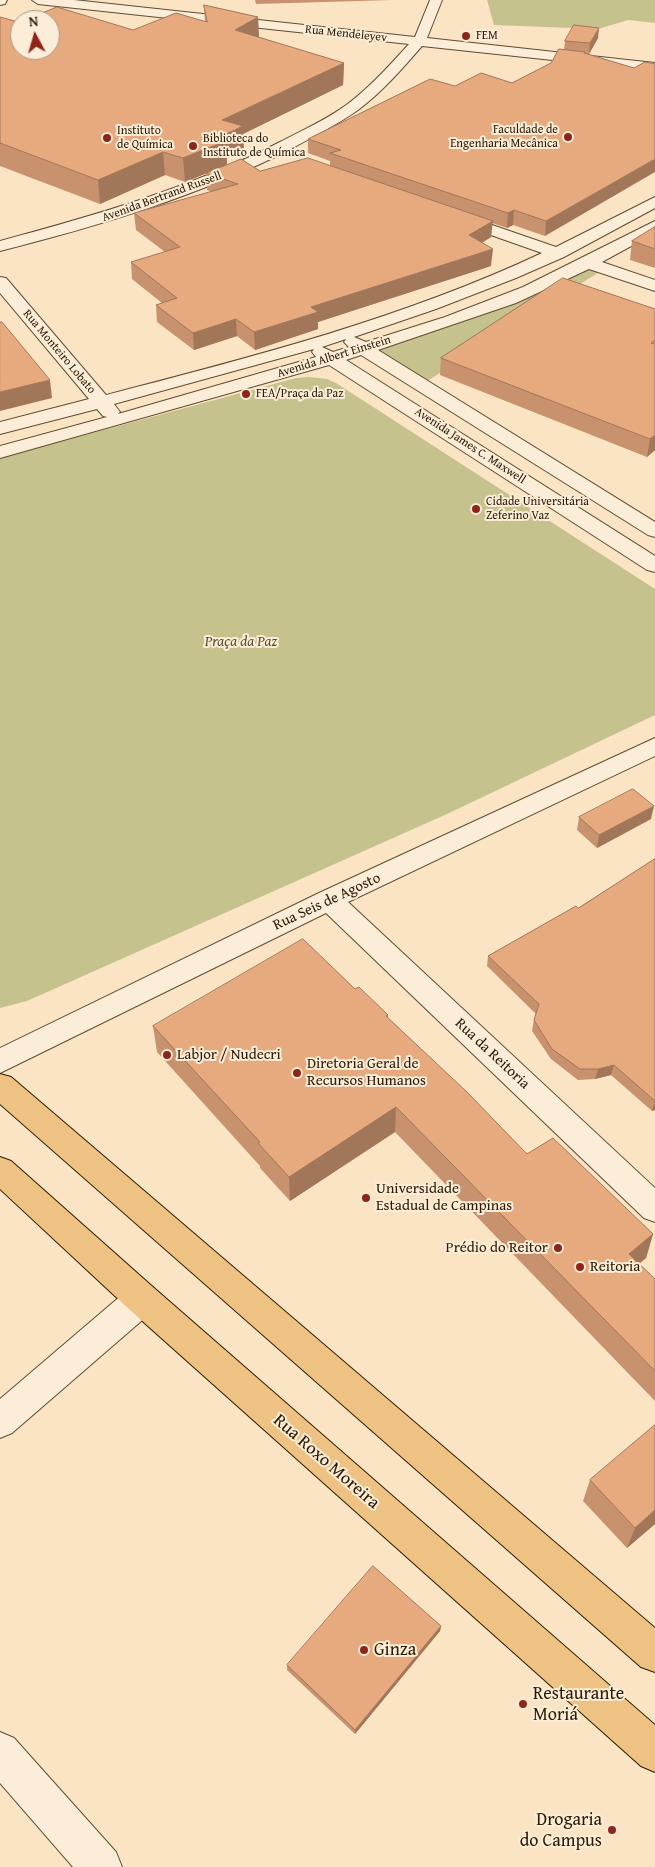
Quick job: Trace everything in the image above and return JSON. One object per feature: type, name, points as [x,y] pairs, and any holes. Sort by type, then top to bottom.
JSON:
[{"type":"main road","points":[[0,1086],[655,1653]]},
{"type":"main road","name":"Rua Roxo Moreira","points":[[0,1170],[142,1299],[655,1752]]},
{"type":"street","name":"Rua Mendeleyev","points":[[38,0],[655,67]]},
{"type":"street","name":"Avenida Bertrand Russell","points":[[0,246],[95,221],[160,199],[271,154],[351,108],[387,76],[419,42],[436,0]]},
{"type":"street","points":[[271,154],[293,162]]},
{"type":"street","name":"Avenida Albert Einstein","points":[[0,428],[310,344],[404,314],[489,283],[558,253],[655,202]]},
{"type":"street","points":[[439,212],[558,253]]},
{"type":"street","name":"Avenida Albert Einstein","points":[[0,452],[118,421],[332,358],[511,299],[588,263],[655,226]]},
{"type":"street","points":[[588,263],[655,286]]},
{"type":"street","name":"Rua Monteiro Lobato","points":[[0,282],[118,421]]},
{"type":"street","name":"Avenida James C. Maxwell","points":[[341,334],[655,531]]},
{"type":"street","name":"Avenida James C. Maxwell","points":[[310,344],[655,565]]},
{"type":"street","name":"Rua Seis de Agosto","points":[[0,1061],[329,900],[655,746]]},
{"type":"street","name":"Rua da Reitoria","points":[[329,900],[655,1208]]},
{"type":"street","points":[[0,1421],[142,1299]]},
{"type":"street","points":[[0,1752],[101,1867]]},
{"type":"green space","points":[[487,0],[655,0],[655,23],[628,20],[598,29],[494,25]]},
{"type":"green space","points":[[588,263],[604,269],[421,385],[363,348]]},
{"type":"green space","name":"Praça da Paz","points":[[296,378],[327,379],[336,383],[655,589],[655,715],[447,814],[27,1001],[0,1008],[0,458]]},
{"type":"building","points":[[204,5],[258,17],[235,30],[344,63],[222,120],[243,126],[220,137],[226,141],[183,158],[163,152],[98,180],[0,143],[0,17],[10,20],[10,60],[60,60],[60,10],[49,10],[57,7],[133,30],[176,13],[207,22]]},
{"type":"building","points":[[574,25],[599,28],[590,43],[565,41]]},
{"type":"building","points":[[559,49],[585,52],[634,68],[645,62],[655,64],[655,159],[546,221],[514,210],[508,213],[330,153],[341,150],[308,139],[430,79],[455,86],[481,73],[512,83],[551,63]]},
{"type":"building","points":[[308,158],[493,221],[469,235],[493,249],[311,307],[318,312],[254,332],[236,319],[193,333],[156,305],[177,298],[131,262],[180,247],[134,213],[238,184],[206,173],[241,159],[260,171]]},
{"type":"building","points":[[655,227],[655,249],[632,241]]},
{"type":"building","points":[[563,278],[655,309],[655,340],[651,343],[655,344],[655,435],[650,439],[441,358]]},
{"type":"building","points":[[0,322],[2,322],[50,380],[0,392]]},
{"type":"building","points":[[633,789],[654,806],[599,835],[579,817]]},
{"type":"building","points":[[655,859],[655,1101],[614,1065],[598,1069],[580,1069],[552,1049],[534,1020],[539,1004],[488,956],[576,906],[578,908]]},
{"type":"building","points":[[303,939],[355,989],[359,987],[388,1015],[386,1016],[467,1092],[527,1154],[553,1138],[653,1234],[629,1254],[655,1279],[655,1371],[396,1107],[289,1177],[258,1143],[260,1142],[153,1026]]},
{"type":"building","points":[[655,1425],[655,1510],[635,1528],[590,1480]]},
{"type":"building","name":"Ginza","points":[[373,1566],[441,1626],[355,1730],[287,1665]]},
{"type":"place","name":"FEM","points":[[466,36]]},
{"type":"place","name":"Faculdade de Engenharia Mecânica","points":[[568,137]]},
{"type":"place","name":"Instituto de Química","points":[[107,138]]},
{"type":"place","name":"Biblioteca do Instituto de Química","points":[[193,146]]},
{"type":"place","name":"FEA/Praça da Paz","points":[[246,394]]},
{"type":"place","name":"Cidade Universitária Zeferino Vaz","points":[[476,509]]},
{"type":"place","name":"Labjor / Nudecri","points":[[167,1055]]},
{"type":"place","name":"Diretoria Geral de Recursos Humanos","points":[[297,1073]]},
{"type":"place","name":"Universidade Estadual de Campinas","points":[[366,1198]]},
{"type":"place","name":"Prédio do Reitor","points":[[558,1248]]},
{"type":"place","name":"Reitoria","points":[[580,1267]]},
{"type":"place","name":"Ginza","points":[[364,1650]]},
{"type":"place","name":"Restaurante Moriá","points":[[523,1704]]},
{"type":"place","name":"Drogaria do Campus","points":[[612,1830]]}]
